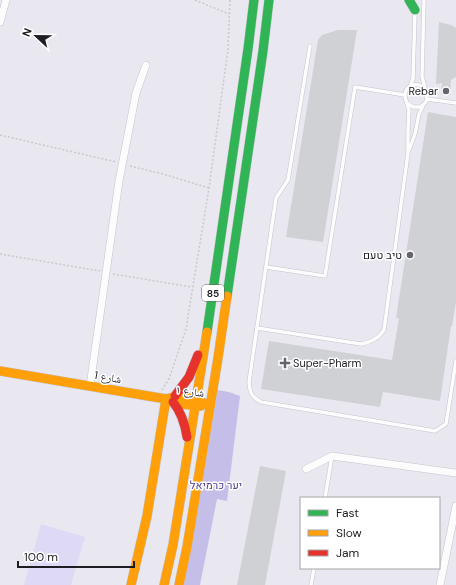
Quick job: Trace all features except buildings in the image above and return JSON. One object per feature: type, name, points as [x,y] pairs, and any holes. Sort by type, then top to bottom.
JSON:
[{"type":"main road","name":"85","points":[[164,585],[208,331],[248,56],[254,0]]},
{"type":"main road","name":"85","points":[[179,585],[187,548],[218,358],[263,51],[269,0]]},
{"type":"main road","points":[[266,21],[277,0]]},
{"type":"main road","points":[[409,0],[415,10]]},
{"type":"main road","points":[[131,585],[171,399],[187,382],[208,331]]},
{"type":"main road","name":"شارع 1","points":[[0,371],[156,398],[171,399],[185,396],[196,402],[210,406]]},
{"type":"main road","points":[[171,399],[182,414],[185,422],[189,447]]},
{"type":"street","points":[[0,22],[6,0]]},
{"type":"street","points":[[90,386],[119,181],[136,94],[146,65]]},
{"type":"street","points":[[306,469],[332,456],[456,473]]},
{"type":"street","points":[[440,585],[456,506]]},
{"type":"lane","points":[[257,328],[361,344],[368,343],[376,339],[384,330],[408,153],[409,110],[404,96],[413,79],[415,0]]},
{"type":"lane","points":[[408,153],[419,114],[428,95],[422,76],[424,0]]},
{"type":"lane","points":[[310,46],[288,180],[276,198],[249,382],[250,391],[254,398],[261,402],[436,432],[446,424],[456,361]]},
{"type":"lane","points":[[410,86],[415,84],[425,88]]},
{"type":"lane","points":[[266,267],[324,276],[355,87],[404,96]]},
{"type":"lane","points":[[427,99],[456,103]]},
{"type":"lane","points":[[407,103],[416,108],[424,104]]},
{"type":"lane","points":[[325,497],[332,456]]},
{"type":"lane","points":[[311,585],[314,569]]},
{"type":"path","points":[[195,0],[229,14]]},
{"type":"path","points":[[156,398],[169,379],[186,328],[228,48],[230,0]]},
{"type":"path","points":[[0,135],[162,174],[208,188]]},
{"type":"path","points":[[0,254],[192,287]]},
{"type":"shaded area","points":[[41,524],[85,537],[71,585],[24,585]]},
{"type":"green space","name":"יער כרמיאל","points":[[217,390],[240,396],[227,501],[217,499],[200,585],[183,585]]},
{"type":"traffic: fast","points":[[207,332],[254,0]]},
{"type":"traffic: fast","points":[[227,296],[263,51],[269,0]]},
{"type":"traffic: fast","points":[[409,0],[415,10]]},
{"type":"traffic: slow","points":[[179,585],[187,547],[227,296]]},
{"type":"traffic: slow","points":[[164,585],[173,545],[207,332]]},
{"type":"traffic: slow","points":[[0,371],[166,399],[184,396],[210,406]]},
{"type":"traffic: slow","points":[[131,585],[147,516],[166,399]]},
{"type":"traffic: slow","points":[[170,401],[181,404],[201,406]]},
{"type":"traffic: jam","points":[[175,396],[189,377],[198,355]]},
{"type":"traffic: jam","points":[[173,402],[183,419],[187,437]]},
{"type":"place","name":"Rebar","points":[[446,91]]},
{"type":"place","name":"טיב טעם","points":[[410,255]]},
{"type":"place","name":"Super-Pharm","points":[[285,363]]}]
